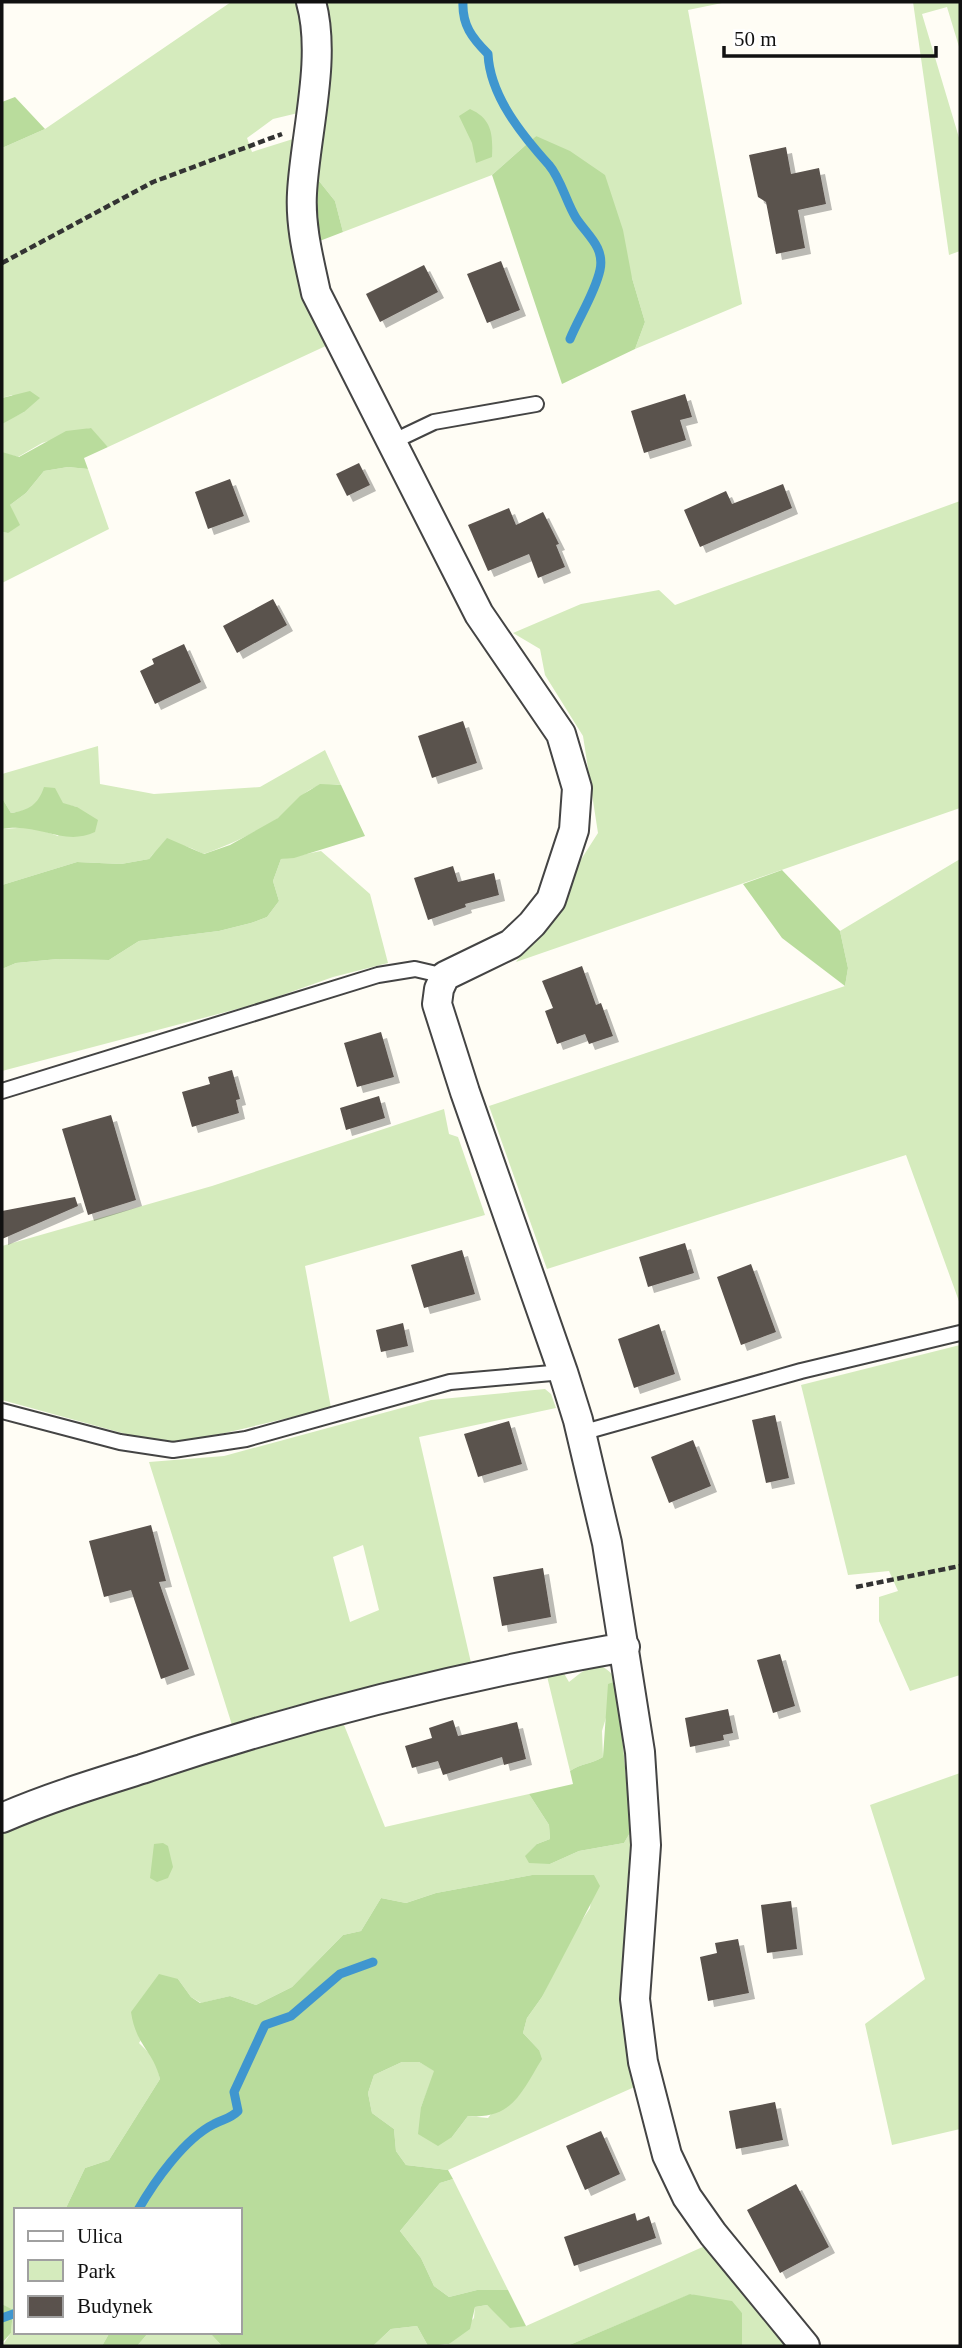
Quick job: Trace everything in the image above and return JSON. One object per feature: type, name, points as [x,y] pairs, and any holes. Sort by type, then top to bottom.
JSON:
[{"type":"street","points":[[311,2],[316,50],[302,197],[304,242],[316,293],[480,614],[561,734],[577,788],[574,830],[551,900],[511,944],[445,976],[439,989],[438,1004],[563,1372],[581,1433],[607,1543],[640,1752],[646,1845],[645,1893],[635,1998],[643,2062],[667,2154],[687,2197],[713,2234],[805,2346]]},
{"type":"street","points":[[2,1818],[48,1797],[266,1728],[494,1672],[625,1647]]},
{"type":"lane","points":[[392,442],[434,422],[536,404]]},
{"type":"lane","points":[[2,1091],[377,975],[415,969],[445,976]]},
{"type":"lane","points":[[581,1433],[801,1371],[960,1334]]},
{"type":"lane","points":[[2,1411],[120,1443],[173,1450],[246,1439],[450,1382],[563,1372]]},
{"type":"path","points":[[2,263],[153,182],[309,124]]},
{"type":"path","points":[[856,1587],[960,1566]]},
{"type":"green space","points":[[231,2],[302,2],[305,28],[298,113],[273,119],[247,138],[252,152],[293,139],[294,232],[330,344],[108,447],[90,428],[42,443],[18,457],[3,453],[3,422],[24,412],[12,395],[2,398],[2,148],[45,129]]},
{"type":"green space","points":[[326,2],[727,2],[688,10],[742,304],[635,349],[645,322],[632,278],[536,136],[492,175],[343,232],[335,201],[315,176],[324,105]]},
{"type":"green space","points":[[913,2],[960,2],[960,50],[947,7],[922,14],[960,141],[960,251],[949,255]]},
{"type":"green space","points":[[15,97],[45,129],[2,148],[2,102]]},
{"type":"green space","points":[[470,109],[483,117],[490,128],[492,141],[492,157],[476,163],[472,143],[459,116]]},
{"type":"green space","points":[[536,136],[570,151],[605,175],[623,230],[632,278],[645,322],[635,349],[562,384],[492,175]]},
{"type":"green space","points":[[315,176],[335,201],[343,232],[317,242]]},
{"type":"green space","points":[[30,391],[40,398],[24,412],[2,424],[2,398]]},
{"type":"green space","points":[[91,428],[108,447],[84,458],[88,469],[68,467],[44,471],[26,493],[10,505],[20,525],[8,533],[2,532],[2,452],[19,457],[66,431]]},
{"type":"green space","points":[[68,467],[88,469],[109,529],[2,583],[2,532],[8,533],[10,505],[26,493],[44,471]]},
{"type":"green space","points":[[960,501],[960,808],[516,962],[566,897],[573,872],[598,833],[583,736],[545,675],[540,649],[513,633],[581,604],[659,590],[675,605]]},
{"type":"green space","points":[[98,746],[100,784],[154,794],[260,787],[325,750],[341,785],[327,785],[310,790],[269,824],[203,854],[188,847],[174,845],[161,848],[149,859],[121,864],[77,862],[2,885],[2,829],[32,827],[58,836],[77,807],[40,799],[28,810],[11,813],[2,798],[2,774]]},
{"type":"green space","points":[[320,784],[341,785],[365,836],[294,858],[281,859],[273,881],[279,901],[267,917],[219,931],[139,941],[109,960],[58,959],[16,963],[2,969],[2,885],[77,862],[121,864],[149,859],[167,838],[204,854],[230,845],[278,818],[300,796]]},
{"type":"green space","points":[[44,787],[55,788],[63,803],[77,807],[98,820],[95,832],[72,837],[28,829],[2,829],[2,798],[11,813],[17,812],[36,802]]},
{"type":"green space","points":[[321,851],[370,894],[388,963],[333,977],[260,1003],[2,1071],[2,969],[16,963],[58,959],[109,960],[139,941],[219,931],[251,923],[267,917],[279,901],[273,881],[281,859]]},
{"type":"green space","points":[[960,859],[960,1304],[906,1155],[547,1269],[489,1106],[845,986],[848,968],[840,931]]},
{"type":"green space","points":[[782,870],[840,931],[848,968],[845,986],[782,938],[743,884]]},
{"type":"green space","points":[[444,1109],[449,1134],[458,1137],[485,1215],[305,1266],[331,1408],[178,1444],[133,1436],[2,1400],[2,1246],[212,1186]]},
{"type":"green space","points":[[960,1345],[960,1675],[910,1691],[879,1621],[879,1597],[898,1591],[889,1571],[848,1575],[801,1385]]},
{"type":"green space","points":[[545,1389],[551,1394],[556,1408],[419,1437],[472,1667],[290,1707],[232,1725],[149,1462],[224,1456],[431,1400]],"holes":[[[363,1545],[379,1610],[350,1622],[333,1557]]]},
{"type":"green space","points":[[559,1665],[569,1682],[593,1666],[605,1668],[617,1681],[602,1731],[603,1757],[570,1771],[545,1668]]},
{"type":"green space","points":[[617,1681],[631,1831],[624,1843],[579,1851],[550,1864],[529,1863],[525,1856],[537,1844],[550,1839],[549,1825],[529,1794],[573,1784],[570,1771],[603,1757],[608,1684]]},
{"type":"green space","points":[[342,1720],[385,1827],[529,1794],[549,1825],[550,1839],[537,1844],[550,1864],[579,1851],[624,1843],[631,1831],[623,1962],[626,2037],[639,2085],[448,2170],[406,2165],[396,2151],[394,2129],[372,2113],[368,2093],[374,2075],[402,2062],[419,2062],[435,2071],[421,2107],[452,2137],[468,2116],[488,2118],[539,2050],[523,2033],[527,2018],[542,1997],[571,1937],[590,1908],[594,1875],[532,1875],[436,1893],[406,1903],[381,1898],[361,1931],[343,1935],[292,1987],[256,2005],[230,1996],[201,2003],[191,1997],[178,1979],[139,2043],[155,2059],[160,2079],[109,2160],[85,2168],[66,2208],[14,2208],[14,2334],[109,2334],[102,2346],[2,2346],[11,2333],[13,2311],[2,2304],[2,1829],[72,1803]]},
{"type":"green space","points":[[960,1773],[960,2129],[892,2145],[865,2024],[925,1979],[870,1805]]},
{"type":"green space","points":[[163,1843],[168,1846],[173,1867],[168,1878],[157,1882],[150,1878],[154,1844]]},
{"type":"green space","points":[[532,1875],[594,1875],[600,1886],[542,1997],[527,2018],[523,2033],[539,2050],[542,2059],[514,2102],[495,2114],[468,2116],[452,2137],[438,2146],[418,2134],[421,2107],[434,2071],[419,2062],[402,2062],[374,2075],[368,2093],[372,2113],[394,2129],[396,2151],[406,2165],[448,2170],[453,2179],[440,2183],[400,2231],[421,2258],[434,2286],[449,2297],[477,2290],[508,2290],[526,2326],[510,2328],[487,2305],[475,2307],[470,2329],[449,2344],[428,2346],[417,2326],[391,2329],[373,2346],[222,2346],[211,2334],[242,2334],[242,2208],[66,2208],[85,2168],[109,2160],[160,2079],[137,2033],[131,2012],[159,1974],[178,1979],[191,1997],[200,2003],[230,1996],[256,2005],[292,1987],[343,1935],[361,1931],[381,1898],[406,1903],[436,1893]]},
{"type":"green space","points":[[453,2179],[508,2290],[477,2290],[449,2297],[434,2286],[421,2258],[400,2231],[440,2183]]},
{"type":"green space","points":[[707,2245],[793,2346],[742,2346],[742,2313],[691,2294],[567,2346],[441,2346],[449,2344],[474,2318],[475,2307],[487,2305],[503,2319],[526,2326]]},
{"type":"green space","points":[[690,2294],[732,2301],[742,2313],[742,2346],[567,2346]]},
{"type":"green space","points":[[2,2304],[13,2310],[11,2333],[2,2343]]},
{"type":"green space","points":[[417,2326],[428,2346],[373,2346],[391,2329]]},
{"type":"green space","points":[[109,2334],[147,2334],[137,2346],[102,2346]]},
{"type":"green space","points":[[147,2334],[211,2334],[222,2346],[137,2346]]},
{"type":"building","points":[[786,147],[791,174],[819,168],[826,204],[798,210],[805,248],[776,254],[766,202],[758,197],[749,155]]},
{"type":"building","points":[[501,261],[520,310],[487,323],[467,274]]},
{"type":"building","points":[[424,265],[438,292],[380,322],[366,294]]},
{"type":"building","points":[[685,394],[692,417],[680,420],[686,440],[644,453],[631,411]]},
{"type":"building","points":[[359,463],[370,485],[347,496],[336,474]]},
{"type":"building","points":[[230,479],[244,516],[208,529],[195,492]]},
{"type":"building","points":[[783,484],[792,508],[700,547],[684,510],[726,491],[732,504]]},
{"type":"building","points":[[509,508],[516,525],[543,512],[559,544],[556,545],[565,567],[538,578],[529,554],[488,571],[468,525]]},
{"type":"building","points":[[273,599],[287,625],[237,653],[223,626]]},
{"type":"building","points":[[184,644],[201,682],[155,704],[140,671],[154,664],[152,659]]},
{"type":"building","points":[[463,721],[477,763],[432,778],[418,736]]},
{"type":"building","points":[[453,866],[458,882],[494,873],[499,895],[465,904],[466,907],[428,920],[414,878]]},
{"type":"building","points":[[582,966],[596,1005],[601,1003],[613,1036],[589,1044],[585,1034],[557,1044],[545,1011],[553,1008],[542,981]]},
{"type":"building","points":[[381,1032],[394,1077],[357,1087],[344,1043]]},
{"type":"building","points":[[232,1070],[240,1099],[236,1100],[239,1113],[192,1127],[182,1092],[210,1084],[208,1077]]},
{"type":"building","points":[[379,1096],[385,1118],[346,1130],[340,1108]]},
{"type":"building","points":[[111,1115],[136,1200],[88,1215],[62,1129]]},
{"type":"building","points":[[75,1197],[78,1206],[2,1239],[2,1211]]},
{"type":"building","points":[[685,1243],[694,1273],[648,1287],[639,1257]]},
{"type":"building","points":[[462,1250],[475,1294],[424,1308],[411,1265]]},
{"type":"building","points":[[751,1264],[776,1332],[741,1345],[717,1277]]},
{"type":"building","points":[[403,1323],[408,1346],[381,1352],[376,1330]]},
{"type":"building","points":[[659,1324],[675,1374],[634,1388],[618,1339]]},
{"type":"building","points":[[775,1415],[789,1478],[766,1483],[752,1420]]},
{"type":"building","points":[[509,1421],[522,1464],[478,1477],[464,1434]]},
{"type":"building","points":[[693,1440],[711,1486],[669,1503],[651,1457]]},
{"type":"building","points":[[151,1525],[166,1581],[159,1582],[189,1669],[161,1679],[131,1590],[104,1597],[89,1541]]},
{"type":"building","points":[[543,1568],[551,1617],[502,1626],[493,1577]]},
{"type":"building","points":[[780,1654],[795,1706],[773,1713],[757,1660]]},
{"type":"building","points":[[728,1709],[733,1733],[723,1735],[724,1740],[690,1747],[685,1718]]},
{"type":"building","points":[[453,1720],[458,1736],[517,1722],[526,1759],[504,1765],[502,1757],[443,1775],[438,1761],[412,1768],[405,1746],[432,1738],[429,1728]]},
{"type":"building","points":[[791,1901],[797,1949],[767,1953],[761,1905]]},
{"type":"building","points":[[738,1939],[749,1993],[708,2001],[700,1957],[717,1953],[715,1943]]},
{"type":"building","points":[[775,2102],[783,2140],[736,2149],[729,2111]]},
{"type":"building","points":[[601,2131],[620,2174],[585,2190],[566,2146]]},
{"type":"building","points":[[796,2184],[829,2247],[780,2273],[747,2210]]},
{"type":"building","points":[[635,2213],[637,2221],[649,2216],[656,2238],[574,2266],[564,2237]]},
{"type":"waterway","points":[[463,2],[466,24],[488,54],[490,70],[501,100],[518,128],[553,171],[572,212],[598,248],[601,262],[598,279],[570,339]]},
{"type":"waterway","points":[[139,2208],[161,2174],[181,2150],[203,2131],[238,2111],[234,2092],[265,2025],[291,2016],[340,1974],[373,1962]]},
{"type":"waterway","points":[[2,2318],[14,2314]]}]
